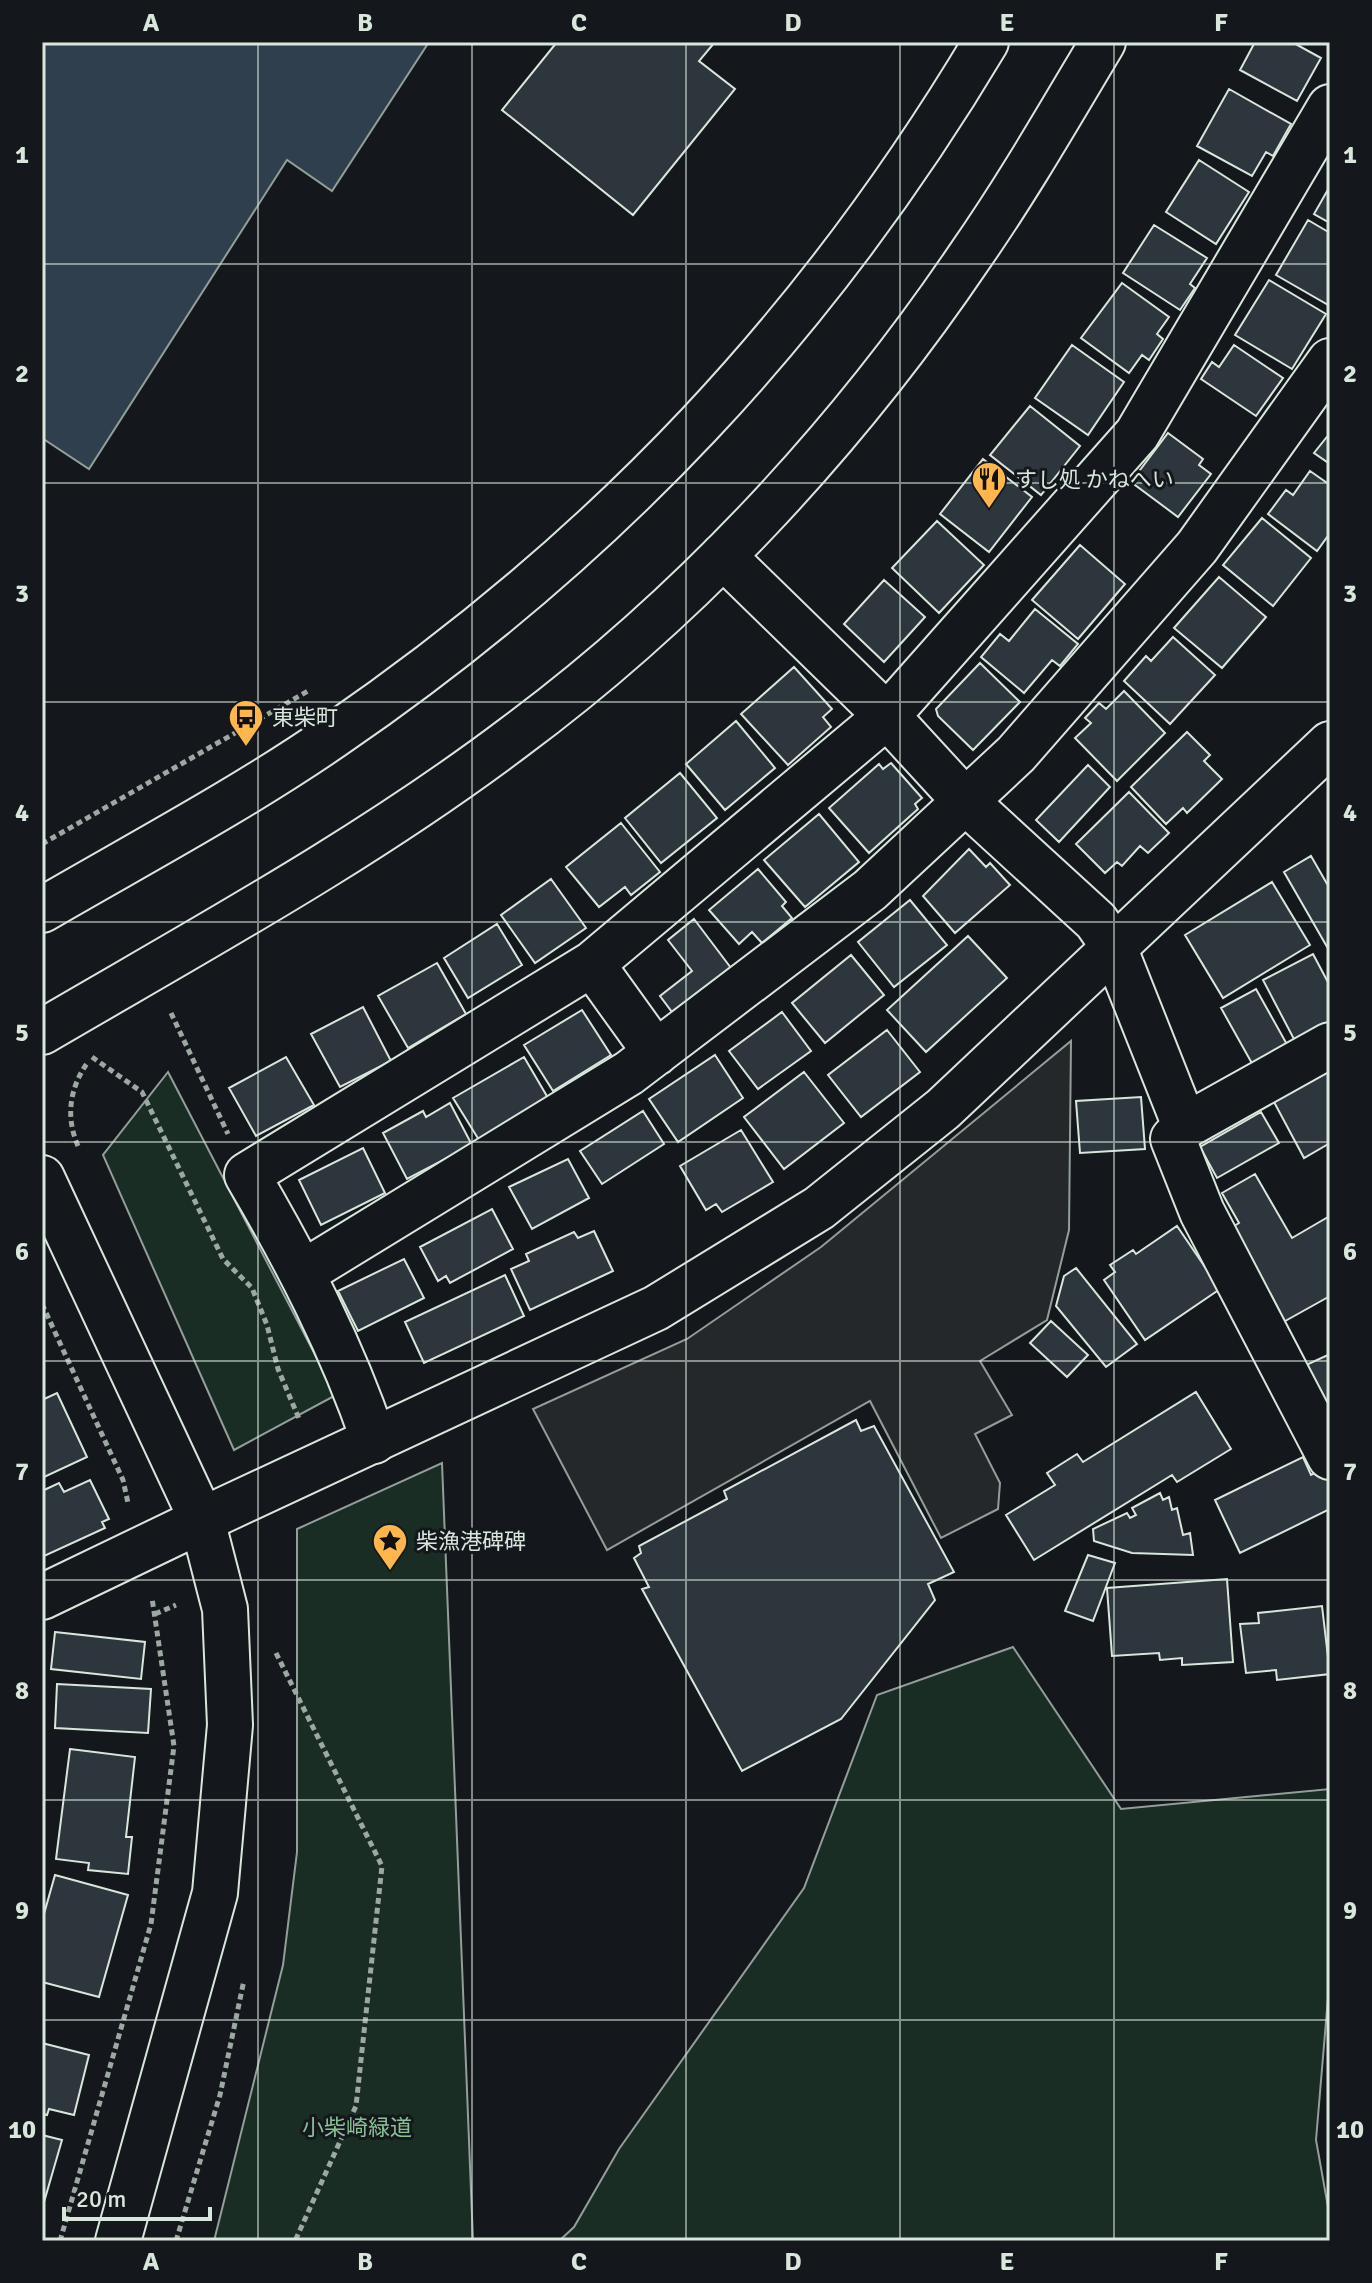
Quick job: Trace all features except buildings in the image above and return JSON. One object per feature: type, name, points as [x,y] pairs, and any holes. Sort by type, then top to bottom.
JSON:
[{"type":"street","points":[[42,910],[263,782],[332,737],[484,623],[615,511],[720,405],[816,292],[900,178],[986,42]]},
{"type":"street","points":[[42,1032],[234,919],[513,739],[584,681],[723,556],[884,371],[968,259],[1103,42]]},
{"type":"street","points":[[374,1441],[359,1394],[304,1272],[247,1175],[592,964],[887,716],[1137,434],[1330,107]]},
{"type":"street","points":[[304,1272],[656,1053],[870,890],[1016,754],[1197,547],[1330,361]]},
{"type":"street","points":[[723,556],[887,716],[965,801],[1096,921],[1114,947],[1185,1126]]},
{"type":"street","points":[[42,1597],[656,1308],[819,1208],[943,1109],[1330,744]]},
{"type":"street","points":[[592,964],[656,1053]]},
{"type":"street","points":[[1330,1045],[1185,1126],[1173,1139],[1202,1212],[1330,1457]]},
{"type":"street","points":[[42,1178],[202,1520],[225,1609],[230,1725],[215,1893],[118,2241]]},
{"type":"path","points":[[42,844],[319,685]]},
{"type":"path","points":[[169,1009],[247,1175]]},
{"type":"path","points":[[91,1057],[142,1092],[223,1259],[252,1288],[267,1325],[278,1369],[302,1426]]},
{"type":"path","points":[[42,1304],[123,1480],[138,1551],[150,1583],[174,1746],[151,1924],[60,2241]]},
{"type":"path","points":[[274,1650],[283,1660],[382,1866],[356,2106],[295,2241]]},
{"type":"green space","points":[[168,1072],[336,1395],[234,1450],[103,1155]]},
{"type":"green space","name":"小柴崎緑道","points":[[442,1463],[473,2241],[214,2241],[283,1965],[297,1852],[297,1529]]},
{"type":"green space","points":[[1013,1647],[1121,1809],[1330,1789],[1330,1974],[1316,2140],[1330,2218],[1330,2241],[559,2241],[574,2227],[619,2149],[804,1888],[877,1695]]},
{"type":"shaded area","points":[[1071,1041],[1069,1230],[1047,1320],[980,1361],[1012,1415],[975,1434],[1000,1483],[998,1509],[941,1538],[870,1401],[607,1550],[533,1409],[687,1339],[821,1247]]},
{"type":"water","points":[[42,42],[429,42],[332,191],[287,160],[89,469],[42,438]]},
{"type":"place","name":"すし処 かねへい","points":[[989,510]]},
{"type":"place","name":"東柴町","points":[[246,748]]},
{"type":"place","name":"柴漁港碑碑","points":[[390,1572]]}]
